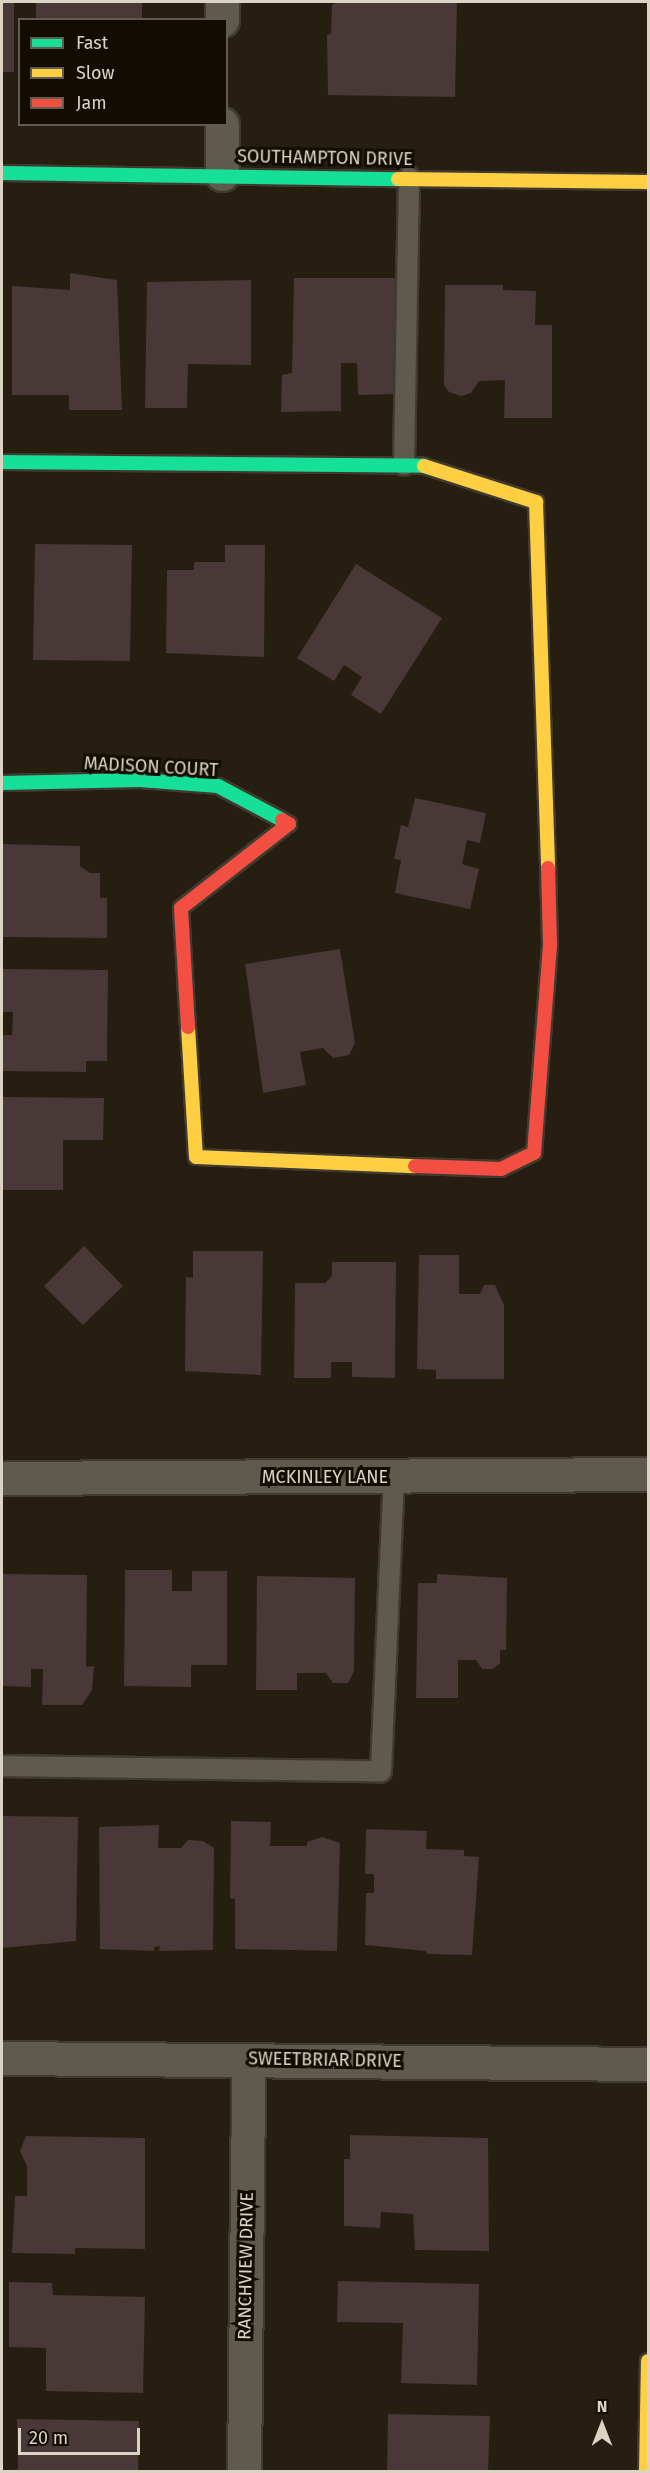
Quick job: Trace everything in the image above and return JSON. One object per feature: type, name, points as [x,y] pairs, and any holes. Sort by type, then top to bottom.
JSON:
[{"type":"street","points":[[222,2],[222,18]]},
{"type":"street","points":[[222,126],[222,174]]},
{"type":"street","name":"SOUTHAMPTON DRIVE","points":[[2,173],[222,174],[648,182]]},
{"type":"street","points":[[2,462],[404,465]]},
{"type":"street","name":"MADISON COURT","points":[[2,783],[140,780],[218,786],[238,794],[289,824],[181,908],[196,1157],[501,1169],[534,1153],[549,943],[536,502],[420,465],[404,465]]},
{"type":"street","name":"MCKINLEY LANE","points":[[2,1478],[648,1474]]},
{"type":"street","name":"SWEETBRIAR DRIVE","points":[[2,2058],[648,2064]]},
{"type":"street","name":"RANCHVIEW DRIVE","points":[[244,2472],[248,2060]]},
{"type":"street","points":[[646,2472],[648,2361]]},
{"type":"lane","points":[[404,465],[410,177]]},
{"type":"lane","points":[[2,1766],[381,1771],[394,1476]]},
{"type":"building","points":[[2,2],[14,2],[14,72],[2,72]]},
{"type":"building","points":[[36,2],[142,2],[142,18],[36,18]]},
{"type":"building","points":[[337,2],[457,2],[455,97],[328,95],[327,35],[331,34],[332,5]]},
{"type":"building","points":[[70,273],[117,280],[122,410],[69,410],[69,395],[12,395],[12,286],[70,290]]},
{"type":"building","points":[[294,278],[399,278],[399,394],[358,395],[357,363],[341,363],[341,411],[281,412],[282,375],[292,373]]},
{"type":"building","points":[[251,280],[251,365],[188,364],[187,408],[145,408],[147,282]]},
{"type":"building","points":[[445,285],[503,285],[503,290],[536,291],[535,325],[552,325],[552,418],[504,418],[505,380],[479,381],[471,393],[461,396],[449,392],[444,385]]},
{"type":"building","points":[[35,544],[132,545],[130,661],[33,660]]},
{"type":"building","points":[[225,545],[265,545],[264,657],[166,653],[167,570],[194,570],[194,562],[225,562]]},
{"type":"building","points":[[356,564],[442,618],[381,714],[351,695],[362,677],[344,665],[334,681],[297,658]]},
{"type":"building","points":[[415,798],[486,813],[480,843],[467,840],[462,864],[479,869],[470,909],[395,893],[401,860],[394,859],[401,825],[408,827]]},
{"type":"building","points":[[2,844],[80,846],[80,866],[90,873],[100,873],[100,898],[107,898],[107,938],[2,937]]},
{"type":"building","points":[[340,949],[355,1043],[349,1055],[333,1058],[323,1048],[300,1052],[306,1085],[263,1093],[245,964]]},
{"type":"building","points":[[2,969],[108,970],[107,1061],[86,1061],[86,1072],[2,1071],[2,1035],[12,1035],[13,1012],[2,1012]]},
{"type":"building","points":[[2,1097],[104,1098],[103,1140],[63,1140],[63,1190],[2,1190]]},
{"type":"building","points":[[84,1246],[123,1286],[83,1325],[44,1286]]},
{"type":"building","points":[[193,1251],[263,1251],[261,1375],[185,1371],[186,1277],[193,1278]]},
{"type":"building","points":[[419,1255],[459,1255],[459,1294],[480,1294],[484,1285],[495,1285],[504,1305],[504,1379],[436,1379],[436,1370],[417,1369]]},
{"type":"building","points":[[332,1262],[396,1262],[395,1378],[352,1377],[352,1362],[331,1362],[331,1378],[294,1378],[295,1283],[325,1283],[332,1276]]},
{"type":"building","points":[[125,1570],[172,1570],[172,1591],[192,1591],[192,1571],[227,1571],[227,1665],[191,1665],[191,1687],[124,1686]]},
{"type":"building","points":[[2,1574],[87,1575],[86,1667],[94,1666],[92,1690],[82,1705],[42,1705],[43,1669],[31,1669],[31,1687],[2,1686]]},
{"type":"building","points":[[437,1574],[507,1578],[506,1650],[500,1650],[500,1663],[493,1669],[482,1669],[476,1660],[458,1660],[458,1698],[416,1698],[418,1583],[437,1583]]},
{"type":"building","points":[[257,1576],[355,1578],[354,1671],[348,1683],[333,1683],[326,1673],[297,1673],[297,1690],[256,1690]]},
{"type":"building","points":[[2,1816],[78,1817],[76,1941],[2,1948]]},
{"type":"building","points":[[231,1821],[271,1822],[270,1846],[307,1846],[307,1842],[322,1837],[340,1843],[337,1951],[235,1949],[235,1899],[230,1898]]},
{"type":"building","points":[[159,1825],[158,1848],[181,1848],[188,1840],[203,1841],[214,1848],[213,1950],[159,1951],[160,1946],[154,1947],[154,1951],[100,1949],[99,1827]]},
{"type":"building","points":[[366,1829],[427,1831],[426,1849],[464,1850],[464,1856],[479,1857],[472,1955],[427,1954],[426,1951],[365,1945],[366,1893],[374,1893],[374,1874],[365,1874]]},
{"type":"building","points":[[350,2135],[488,2138],[489,2251],[415,2250],[413,2214],[381,2212],[380,2228],[344,2226],[344,2159],[350,2159]]},
{"type":"building","points":[[26,2136],[145,2138],[145,2249],[75,2248],[75,2254],[12,2253],[15,2196],[27,2196],[27,2166],[20,2151]]},
{"type":"building","points":[[338,2281],[479,2284],[477,2385],[401,2383],[403,2323],[337,2322]]},
{"type":"building","points":[[9,2282],[52,2283],[53,2295],[145,2297],[143,2393],[46,2391],[46,2348],[9,2347]]},
{"type":"building","points":[[388,2414],[490,2416],[488,2472],[387,2472]]},
{"type":"building","points":[[17,2419],[139,2421],[138,2472],[2,2472],[18,2469]]},
{"type":"traffic: fast","points":[[2,173],[398,179]]},
{"type":"traffic: fast","points":[[2,462],[424,466]]},
{"type":"traffic: fast","points":[[2,783],[140,780],[218,786],[282,820]]},
{"type":"traffic: slow","points":[[398,179],[648,182]]},
{"type":"traffic: slow","points":[[424,466],[536,502],[548,868]]},
{"type":"traffic: slow","points":[[188,1027],[196,1157],[415,1166]]},
{"type":"traffic: slow","points":[[646,2472],[648,2361]]},
{"type":"traffic: jam","points":[[188,1027],[181,908],[289,824],[282,820]]},
{"type":"traffic: jam","points":[[415,1166],[501,1169],[534,1153],[550,943],[548,868]]}]
